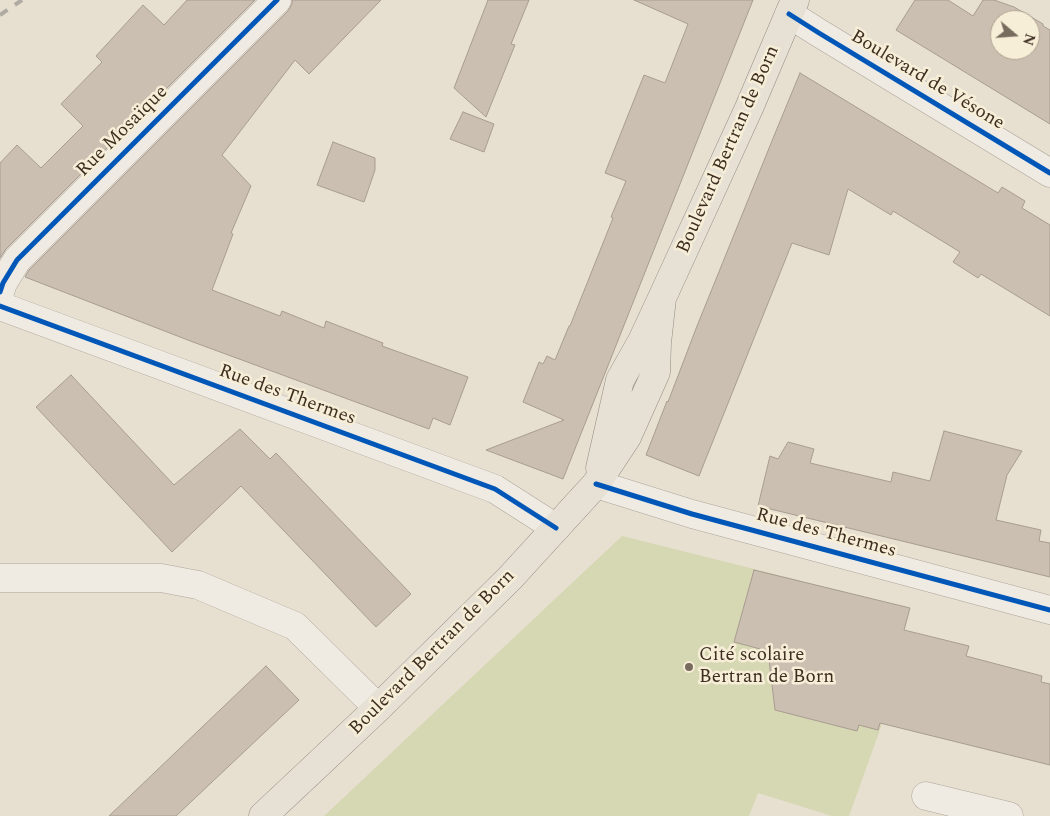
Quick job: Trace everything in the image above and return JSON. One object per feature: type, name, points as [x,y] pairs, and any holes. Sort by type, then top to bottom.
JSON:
[{"type":"main road","name":"Boulevard Bertran de Born","points":[[263,816],[378,708],[510,578],[596,484],[620,380],[662,298],[749,108],[792,7]]},
{"type":"street","name":"Rue Mosaïque","points":[[0,292],[17,260],[276,0]]},
{"type":"street","name":"Boulevard de Vésone","points":[[792,7],[819,33],[1050,173]]},
{"type":"street","name":"Rue des Thermes","points":[[0,306],[495,488],[556,528]]},
{"type":"street","name":"Rue des Thermes","points":[[596,484],[692,514],[1050,610]]},
{"type":"street","points":[[0,578],[161,578],[198,585],[295,626],[378,708]]},
{"type":"street","points":[[926,796],[1009,816]]},
{"type":"green space","name":"Cité scolaire Bertran de Born","points":[[622,536],[910,608],[881,727],[849,816],[832,816],[758,793],[749,816],[324,816]]},
{"type":"building","points":[[187,0],[255,0],[6,249],[0,258],[0,163],[17,145],[41,168],[83,126],[61,104],[102,62],[96,56],[143,5],[164,25]]},
{"type":"building","points":[[292,0],[381,0],[309,74],[295,60],[222,155],[251,186],[231,233],[233,234],[212,290],[280,316],[282,311],[324,328],[326,321],[383,343],[382,346],[468,377],[450,425],[433,418],[429,429],[193,342],[25,277],[29,270],[288,11]]},
{"type":"building","points":[[488,0],[529,0],[511,44],[515,45],[486,117],[454,88]]},
{"type":"building","points":[[634,0],[753,0],[563,479],[486,450],[564,420],[523,402],[539,362],[543,364],[547,356],[555,360],[613,218],[611,217],[626,181],[605,173],[644,75],[665,83],[688,24]]},
{"type":"building","points":[[915,0],[948,0],[973,16],[983,0],[994,0],[1019,10],[990,10],[990,60],[1040,60],[1040,22],[1050,30],[1050,124],[896,30]]},
{"type":"building","points":[[800,73],[998,193],[1002,187],[1025,201],[1022,208],[1050,225],[1050,316],[981,274],[978,278],[953,262],[960,252],[893,211],[891,215],[848,189],[829,255],[792,243],[699,476],[646,455]]},
{"type":"building","points":[[463,112],[494,124],[484,152],[450,139]]},
{"type":"building","points":[[333,142],[375,158],[375,170],[364,202],[317,185]]},
{"type":"building","points":[[71,375],[174,485],[240,429],[270,459],[276,453],[411,594],[376,627],[241,486],[172,552],[36,407]]},
{"type":"building","points":[[944,431],[1022,451],[1007,475],[996,520],[1041,530],[1039,541],[1050,543],[1050,577],[758,506],[770,456],[778,459],[788,442],[814,449],[810,463],[891,482],[893,472],[930,481]]},
{"type":"building","points":[[754,570],[910,608],[904,630],[969,646],[966,656],[1042,676],[1041,682],[1050,684],[1050,765],[880,723],[878,730],[859,725],[857,731],[775,710],[768,651],[734,642]]},
{"type":"building","points":[[266,666],[299,700],[176,816],[109,816]]},
{"type":"railway","points":[[0,15],[22,0]]},
{"type":"cycle path","points":[[0,292],[3,283],[17,260],[277,0]]},
{"type":"cycle path","points":[[789,14],[1050,173]]},
{"type":"cycle path","points":[[0,306],[495,489],[556,528]]},
{"type":"cycle path","points":[[596,484],[692,514],[1050,610]]},
{"type":"place","name":"Cité scolaire Bertran de Born","points":[[689,667]]}]
